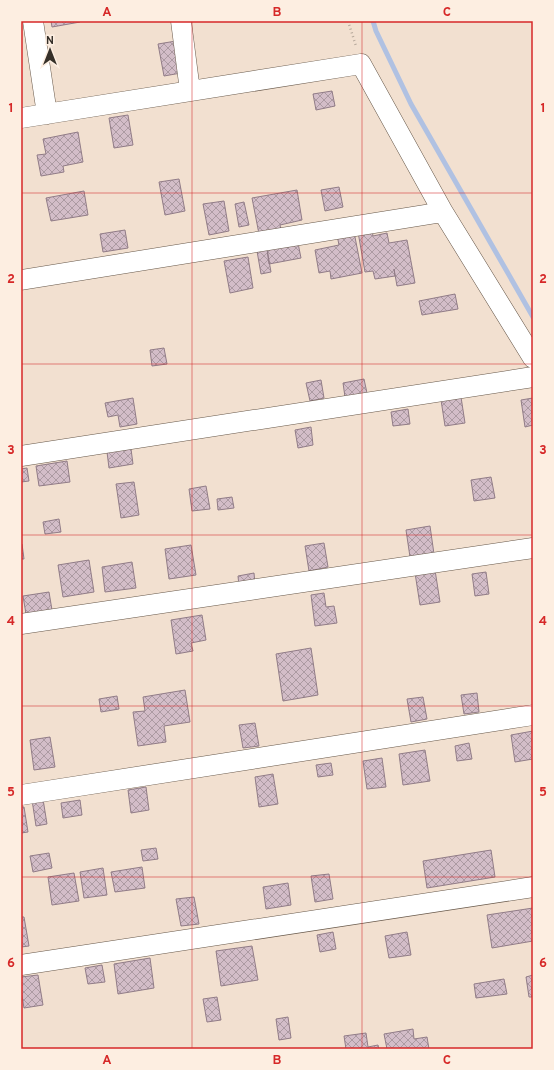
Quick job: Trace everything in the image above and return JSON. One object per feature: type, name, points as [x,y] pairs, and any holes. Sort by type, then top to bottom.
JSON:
[{"type":"street","points":[[33,21],[47,114]]},
{"type":"street","points":[[182,21],[190,91]]},
{"type":"street","points":[[21,118],[361,64],[443,212],[533,358]]},
{"type":"street","points":[[21,280],[443,212]]},
{"type":"street","points":[[21,456],[533,377]]},
{"type":"street","points":[[21,624],[533,548]]},
{"type":"street","points":[[21,794],[533,715]]},
{"type":"street","points":[[21,965],[533,887]]},
{"type":"path","points":[[348,21],[361,64]]},
{"type":"building","points":[[51,21],[80,21],[80,22],[52,27]]},
{"type":"building","points":[[176,41],[181,73],[164,76],[158,44]]},
{"type":"building","points":[[332,91],[335,106],[316,110],[313,94]]},
{"type":"building","points":[[128,115],[133,145],[114,148],[109,118]]},
{"type":"building","points":[[78,132],[83,162],[63,166],[64,172],[41,176],[37,155],[46,154],[43,139]]},
{"type":"building","points":[[179,179],[185,211],[165,215],[159,182]]},
{"type":"building","points":[[339,187],[343,207],[325,211],[321,190]]},
{"type":"building","points":[[297,190],[302,220],[280,225],[281,230],[259,234],[252,198]]},
{"type":"building","points":[[84,191],[88,215],[51,221],[46,198]]},
{"type":"building","points":[[224,201],[229,231],[209,235],[203,204]]},
{"type":"building","points":[[244,202],[249,225],[239,227],[235,204]]},
{"type":"building","points":[[125,230],[128,248],[103,252],[100,234]]},
{"type":"building","points":[[372,230],[373,236],[387,233],[389,243],[407,240],[415,283],[397,286],[394,269],[395,276],[375,279],[373,271],[365,272],[358,232]]},
{"type":"building","points":[[354,232],[362,273],[331,279],[330,271],[319,273],[315,250],[339,245],[337,235]]},
{"type":"building","points":[[298,243],[301,258],[269,264],[267,249]]},
{"type":"building","points":[[267,249],[271,272],[261,274],[257,251]]},
{"type":"building","points":[[248,257],[253,288],[230,293],[224,261]]},
{"type":"building","points":[[455,294],[458,309],[422,315],[419,301]]},
{"type":"building","points":[[164,348],[167,364],[152,366],[150,350]]},
{"type":"building","points":[[364,379],[367,393],[345,397],[343,383]]},
{"type":"building","points":[[321,380],[324,398],[310,401],[306,383]]},
{"type":"building","points":[[461,397],[465,423],[445,426],[441,400]]},
{"type":"building","points":[[133,398],[137,424],[120,427],[118,415],[108,417],[105,403]]},
{"type":"building","points":[[533,398],[533,425],[525,427],[521,400]]},
{"type":"building","points":[[408,409],[410,424],[393,426],[391,412]]},
{"type":"building","points":[[311,427],[313,445],[298,448],[295,430]]},
{"type":"building","points":[[131,449],[133,464],[109,468],[107,452]]},
{"type":"building","points":[[67,461],[70,482],[39,486],[36,466]]},
{"type":"building","points":[[27,468],[29,481],[21,482],[21,469]]},
{"type":"building","points":[[491,477],[495,498],[474,501],[471,480]]},
{"type":"building","points":[[134,482],[139,515],[121,518],[116,484]]},
{"type":"building","points":[[206,486],[210,509],[192,511],[189,489]]},
{"type":"building","points":[[232,497],[234,508],[218,510],[217,499]]},
{"type":"building","points":[[59,519],[61,532],[45,534],[43,522]]},
{"type":"building","points":[[430,526],[434,554],[410,557],[406,530]]},
{"type":"building","points":[[324,543],[328,567],[309,571],[305,546]]},
{"type":"building","points":[[22,544],[24,559],[21,559]]},
{"type":"building","points":[[191,545],[196,575],[169,579],[165,549]]},
{"type":"building","points":[[89,560],[94,592],[63,597],[58,565]]},
{"type":"building","points":[[132,562],[136,588],[105,592],[102,567]]},
{"type":"building","points":[[435,570],[440,602],[420,605],[415,573]]},
{"type":"building","points":[[486,572],[489,594],[475,596],[472,574]]},
{"type":"building","points":[[254,573],[255,584],[239,586],[238,576]]},
{"type":"building","points":[[49,592],[52,610],[26,614],[23,596]]},
{"type":"building","points":[[324,593],[326,607],[334,606],[337,623],[315,626],[311,595]]},
{"type":"building","points":[[202,615],[206,640],[191,643],[193,651],[176,654],[171,620]]},
{"type":"building","points":[[311,648],[318,695],[283,701],[276,654]]},
{"type":"building","points":[[185,690],[190,722],[164,726],[166,742],[138,746],[133,712],[145,711],[143,697]]},
{"type":"building","points":[[477,693],[479,712],[464,714],[461,695]]},
{"type":"building","points":[[117,696],[119,709],[101,712],[99,699]]},
{"type":"building","points":[[423,697],[427,719],[411,722],[407,699]]},
{"type":"building","points":[[255,723],[259,746],[243,748],[239,725]]},
{"type":"building","points":[[533,731],[533,759],[515,762],[511,735]]},
{"type":"building","points":[[50,737],[55,767],[34,770],[30,740]]},
{"type":"building","points":[[469,743],[472,759],[457,761],[455,746]]},
{"type":"building","points":[[425,750],[430,781],[403,785],[399,754]]},
{"type":"building","points":[[382,758],[386,787],[367,789],[363,761]]},
{"type":"building","points":[[331,763],[333,775],[318,777],[316,765]]},
{"type":"building","points":[[273,774],[278,804],[259,807],[255,777]]},
{"type":"building","points":[[146,787],[149,810],[131,813],[128,790]]},
{"type":"building","points":[[43,799],[47,824],[36,826],[32,800]]},
{"type":"building","points":[[80,800],[82,815],[63,818],[61,803]]},
{"type":"building","points":[[21,807],[24,807],[28,832],[21,833]]},
{"type":"building","points":[[156,848],[158,859],[143,861],[141,850]]},
{"type":"building","points":[[491,850],[495,877],[427,888],[423,861]]},
{"type":"building","points":[[49,853],[52,868],[33,872],[30,856]]},
{"type":"building","points":[[142,867],[145,888],[115,892],[111,872]]},
{"type":"building","points":[[103,868],[107,895],[84,898],[80,872]]},
{"type":"building","points":[[74,873],[79,901],[52,905],[48,877]]},
{"type":"building","points":[[329,874],[333,899],[315,902],[311,876]]},
{"type":"building","points":[[288,883],[291,905],[266,909],[263,887]]},
{"type":"building","points":[[194,897],[199,924],[181,926],[176,899]]},
{"type":"building","points":[[533,908],[533,941],[492,948],[487,915]]},
{"type":"building","points":[[21,917],[24,917],[29,946],[21,947]]},
{"type":"building","points":[[333,932],[336,949],[320,952],[317,935]]},
{"type":"building","points":[[407,932],[411,955],[389,958],[385,936]]},
{"type":"building","points":[[252,946],[258,980],[221,986],[216,951]]},
{"type":"building","points":[[150,958],[154,988],[118,994],[114,964]]},
{"type":"building","points":[[102,965],[105,982],[88,984],[85,968]]},
{"type":"building","points":[[38,975],[43,1005],[24,1008],[21,990],[21,977]]},
{"type":"building","points":[[533,975],[533,997],[529,997],[526,977]]},
{"type":"building","points":[[504,979],[507,994],[476,998],[474,984]]},
{"type":"building","points":[[217,997],[221,1020],[207,1022],[203,999]]},
{"type":"building","points":[[288,1017],[291,1038],[279,1040],[276,1019]]},
{"type":"building","points":[[413,1029],[414,1039],[427,1037],[429,1049],[387,1049],[384,1034]]},
{"type":"building","points":[[366,1033],[368,1047],[378,1045],[379,1049],[346,1049],[344,1036]]},
{"type":"waterway","points":[[373,21],[376,31],[411,104],[533,317]]}]
